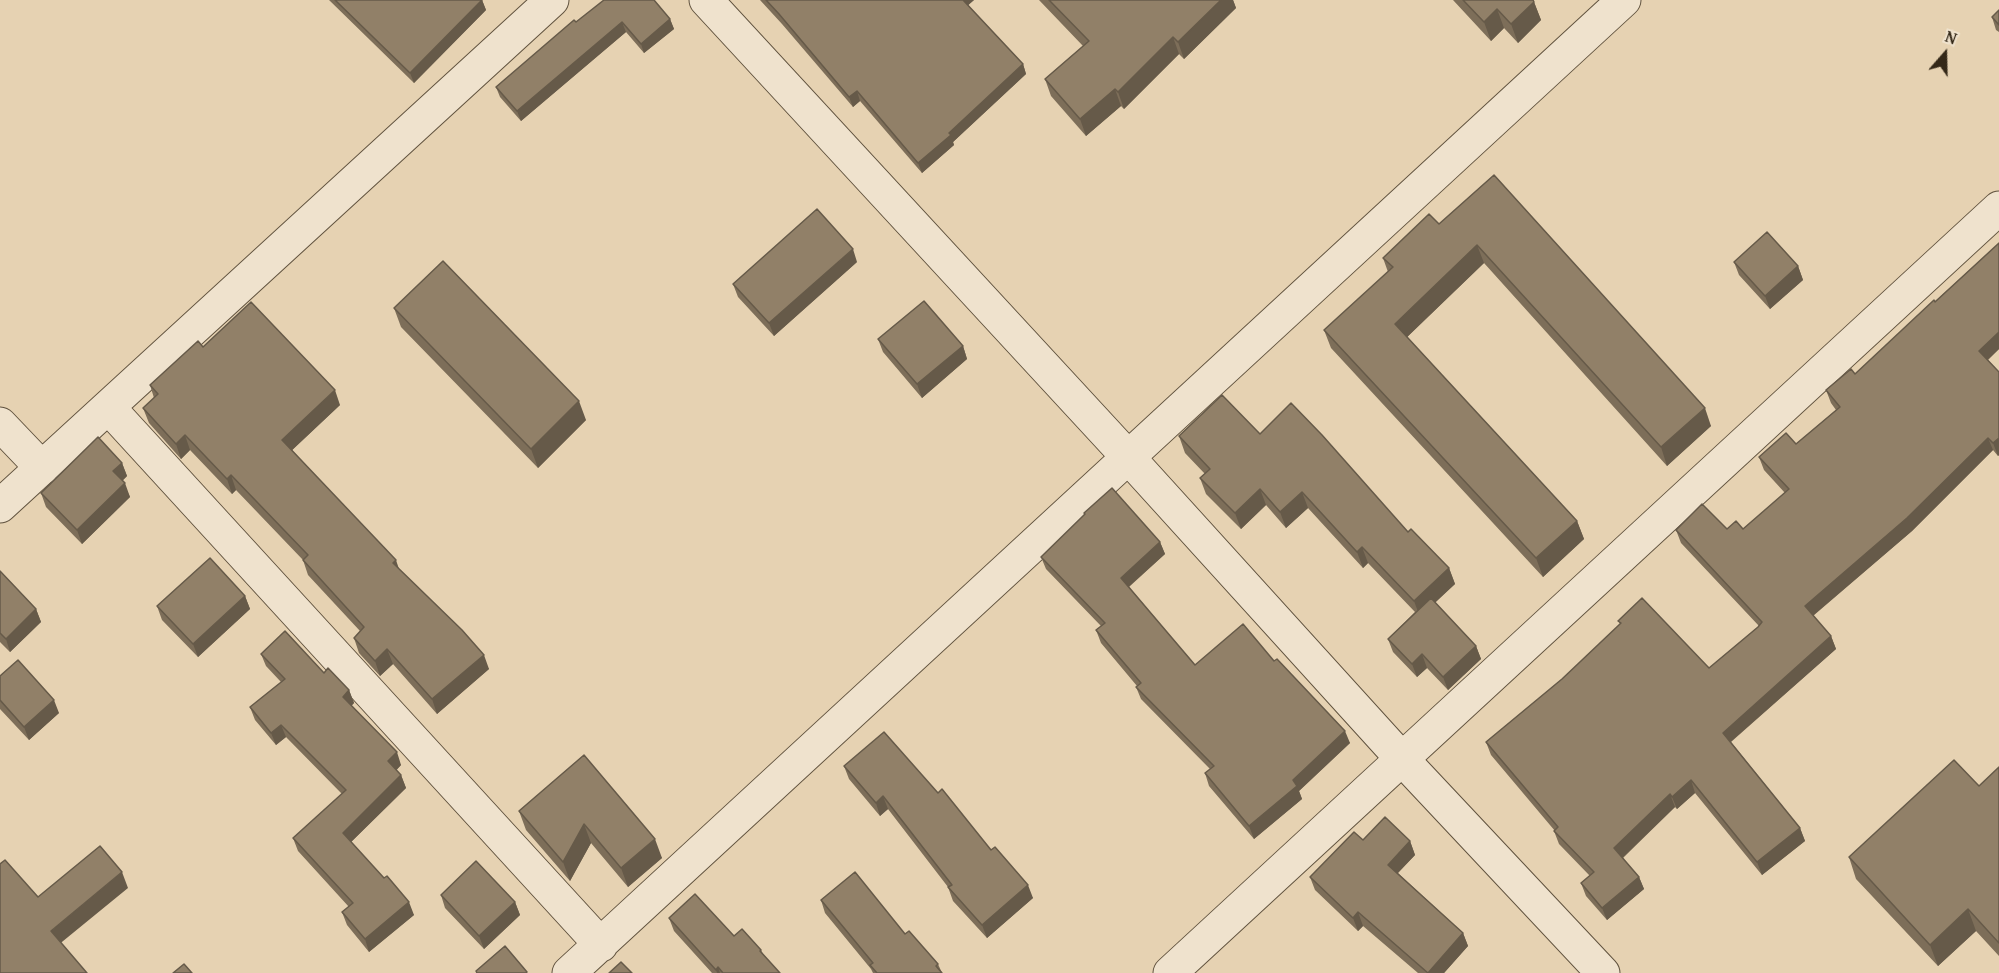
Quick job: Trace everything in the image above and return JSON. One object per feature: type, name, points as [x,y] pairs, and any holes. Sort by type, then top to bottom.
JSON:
[{"type":"street","points":[[0,506],[552,0]]},
{"type":"street","points":[[706,0],[1128,457],[1402,760],[1603,973]]},
{"type":"street","points":[[569,973],[1624,0]]},
{"type":"street","points":[[1170,973],[1999,208]]},
{"type":"street","points":[[109,408],[601,945]]},
{"type":"street","points":[[0,424],[42,468]]},
{"type":"building","points":[[335,0],[482,0],[410,73]]},
{"type":"building","points":[[604,0],[654,0],[670,19],[641,44],[622,22],[517,111],[496,87],[574,20],[576,22]]},
{"type":"building","points":[[766,0],[963,0],[1023,64],[949,133],[951,135],[918,163],[857,91],[849,97]]},
{"type":"building","points":[[1049,0],[1221,0],[1178,42],[1173,37],[1118,92],[1115,89],[1080,119],[1045,79],[1089,41]]},
{"type":"building","points":[[1463,0],[1533,0],[1534,2],[1511,24],[1497,9],[1484,22]]},
{"type":"building","points":[[1999,10],[1999,25],[1992,17]]},
{"type":"building","points":[[1494,175],[1705,408],[1661,447],[1477,245],[1395,324],[1577,521],[1536,558],[1324,330],[1393,267],[1383,258],[1429,214],[1439,224]]},
{"type":"building","points":[[817,209],[853,249],[769,323],[733,284]]},
{"type":"building","points":[[1767,232],[1798,266],[1765,296],[1734,262]]},
{"type":"building","points":[[1999,243],[1999,332],[1979,351],[1999,372],[1999,438],[1993,443],[1988,438],[1907,518],[1805,606],[1831,636],[1723,733],[1800,828],[1757,862],[1691,780],[1672,797],[1670,794],[1614,848],[1639,877],[1602,908],[1581,883],[1594,872],[1554,831],[1558,827],[1486,742],[1562,679],[1621,623],[1618,621],[1642,598],[1709,668],[1758,627],[1762,622],[1676,530],[1702,504],[1727,529],[1736,521],[1743,529],[1789,489],[1759,457],[1786,433],[1796,444],[1840,407],[1826,390],[1851,369],[1855,374]]},
{"type":"building","points":[[443,261],[579,401],[531,449],[394,308]]},
{"type":"building","points":[[924,301],[963,346],[917,384],[878,339]]},
{"type":"building","points":[[251,302],[335,390],[282,440],[396,560],[393,563],[462,630],[484,655],[432,699],[387,649],[375,661],[354,638],[364,627],[303,560],[308,555],[231,475],[227,479],[185,435],[176,444],[143,408],[158,394],[150,385],[198,341],[203,347]]},
{"type":"building","points":[[1222,395],[1260,434],[1291,403],[1408,532],[1411,529],[1449,568],[1414,601],[1362,547],[1357,552],[1302,492],[1280,512],[1260,489],[1235,513],[1200,478],[1210,469],[1179,436]]},
{"type":"building","points":[[98,437],[122,463],[113,471],[125,483],[77,530],[41,493]]},
{"type":"building","points":[[1112,488],[1160,542],[1121,578],[1195,665],[1243,624],[1274,661],[1277,659],[1345,731],[1293,780],[1297,786],[1249,826],[1205,773],[1214,766],[1136,687],[1141,683],[1096,630],[1105,623],[1041,557]]},
{"type":"building","points":[[210,558],[245,596],[193,644],[157,606]]},
{"type":"building","points":[[0,571],[36,609],[6,639],[0,633]]},
{"type":"building","points":[[1431,598],[1476,646],[1443,677],[1422,654],[1412,664],[1388,639]]},
{"type":"building","points":[[285,631],[324,673],[328,668],[349,690],[343,697],[397,752],[388,761],[401,775],[343,833],[384,878],[387,876],[409,902],[365,939],[342,912],[353,903],[293,838],[346,790],[281,725],[271,733],[250,707],[285,679],[261,654]]},
{"type":"building","points":[[18,660],[54,700],[24,727],[0,700],[0,676]]},
{"type":"building","points":[[884,732],[938,793],[942,789],[991,850],[995,847],[1028,885],[982,925],[948,887],[952,885],[883,796],[876,803],[844,766]]},
{"type":"building","points":[[584,755],[655,839],[621,868],[584,824],[563,862],[519,811]]},
{"type":"building","points":[[1954,760],[1979,786],[1999,767],[1999,943],[1968,909],[1930,945],[1849,857]]},
{"type":"building","points":[[1385,817],[1410,841],[1388,865],[1463,933],[1428,973],[1358,912],[1353,918],[1310,877],[1354,832],[1363,840]]},
{"type":"building","points":[[100,846],[122,872],[51,931],[87,973],[0,973],[0,864],[5,860],[38,897]]},
{"type":"building","points":[[476,861],[515,902],[479,936],[441,895]]},
{"type":"building","points":[[855,872],[905,934],[909,931],[938,964],[936,966],[942,973],[877,973],[870,965],[873,963],[821,900]]},
{"type":"building","points":[[695,894],[734,936],[742,929],[780,973],[723,973],[718,967],[716,970],[669,918]]},
{"type":"building","points":[[505,946],[526,973],[477,973],[476,971]]},
{"type":"building","points":[[621,962],[632,973],[609,973]]},
{"type":"building","points":[[184,964],[192,973],[173,973]]}]
